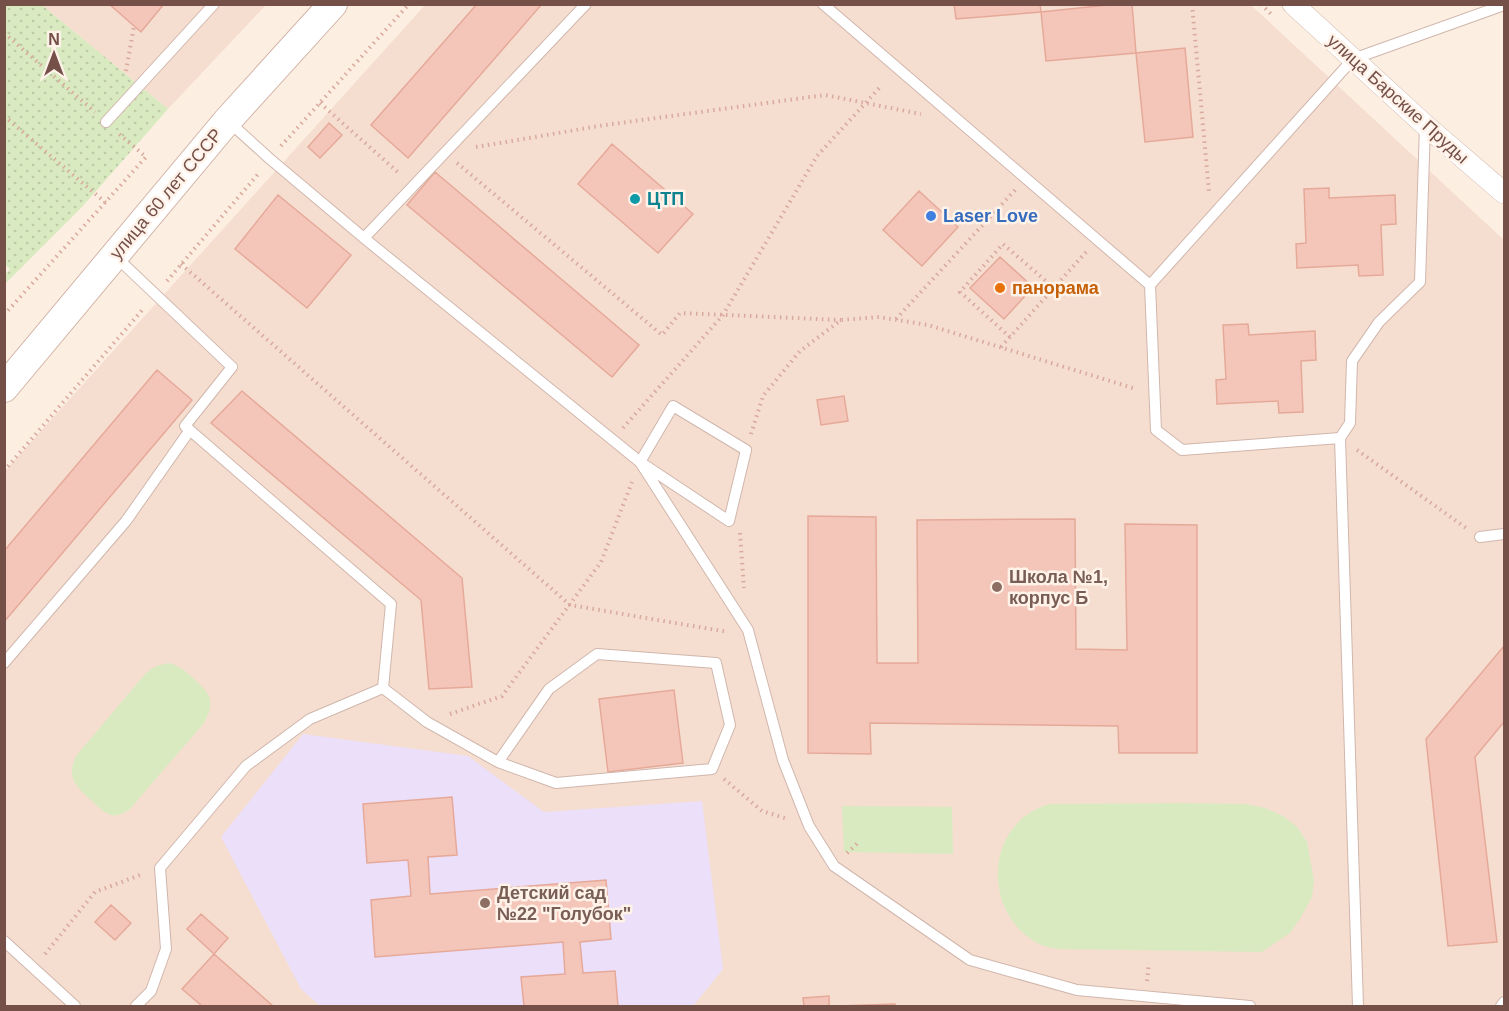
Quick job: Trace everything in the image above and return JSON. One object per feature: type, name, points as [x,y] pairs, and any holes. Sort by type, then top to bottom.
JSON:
[{"type":"street","name":"улица 60 лет СССР","points":[[4,388],[227,121],[333,4]]},
{"type":"street","name":"улица Барские Пруды","points":[[1293,4],[1425,125],[1504,192]]},
{"type":"lane","points":[[106,122],[214,4]]},
{"type":"lane","points":[[364,238],[586,4]]},
{"type":"lane","points":[[824,4],[1150,285]]},
{"type":"lane","points":[[1340,438],[1182,450],[1156,430],[1150,285],[1353,59],[1504,5]]},
{"type":"lane","points":[[227,121],[364,238],[640,462],[729,521],[746,450],[673,406],[640,462]]},
{"type":"lane","points":[[1358,1006],[1340,438],[1350,423],[1352,361],[1379,322],[1420,282],[1425,125]]},
{"type":"lane","points":[[115,256],[232,367],[185,426],[391,604],[383,687]]},
{"type":"lane","points":[[4,663],[126,521],[190,430]]},
{"type":"lane","points":[[640,462],[748,632],[783,760],[809,826],[834,866],[970,960],[1077,990],[1250,1006]]},
{"type":"lane","points":[[1480,537],[1504,534]]},
{"type":"lane","points":[[383,687],[427,722],[498,762],[556,783],[711,770],[730,725],[717,663],[597,654],[549,689],[498,762]]},
{"type":"lane","points":[[136,1006],[151,991],[166,949],[160,868],[246,766],[310,719],[383,687]]},
{"type":"lane","points":[[4,941],[75,1006]]},
{"type":"lane","points":[[1501,1006],[1504,1002]]},
{"type":"path","points":[[4,471],[270,159],[409,4]]},
{"type":"path","points":[[1192,4],[1211,217]]},
{"type":"path","points":[[120,108],[134,26]]},
{"type":"path","points":[[4,33],[146,157],[4,315]]},
{"type":"path","points":[[613,440],[723,315],[818,156],[882,85]]},
{"type":"path","points":[[445,153],[605,125],[825,95],[958,121]]},
{"type":"path","points":[[320,103],[414,186]]},
{"type":"path","points":[[4,116],[106,202]]},
{"type":"path","points":[[445,153],[662,335],[680,313],[841,320],[879,317],[928,325],[1154,395]]},
{"type":"path","points":[[896,320],[1026,178]]},
{"type":"path","points":[[1001,347],[1097,240]]},
{"type":"path","points":[[1010,337],[960,292],[1003,243],[1054,288]]},
{"type":"path","points":[[182,264],[570,605],[748,632],[740,521]]},
{"type":"path","points":[[746,450],[764,396],[800,351],[841,320]]},
{"type":"path","points":[[1340,438],[1480,537]]},
{"type":"path","points":[[427,722],[502,696],[601,562],[640,462]]},
{"type":"path","points":[[711,770],[762,811],[809,826]]},
{"type":"path","points":[[34,968],[95,892],[160,868]]},
{"type":"shaded area","points":[[42,5],[266,5],[168,109]]},
{"type":"shaded area","points":[[425,5],[1251,5],[1504,240],[1504,1006],[5,1006],[4,472]]},
{"type":"shaded area","name":"Детский сад №22 \"Голубок\"","points":[[303,734],[468,756],[544,812],[702,801],[723,969],[693,1006],[320,1006],[301,989],[221,837]]},
{"type":"green space","points":[[5,5],[42,5],[168,109],[82,207],[5,284],[5,275],[10,269],[4,264]]},
{"type":"green space","points":[[169,663],[185,671],[208,693],[211,703],[208,715],[204,723],[129,810],[118,815],[108,814],[86,796],[74,782],[72,771],[76,756],[146,673],[156,666]]},
{"type":"green space","points":[[1050,804],[1246,804],[1265,808],[1283,816],[1297,827],[1307,842],[1314,881],[1312,897],[1290,933],[1262,952],[1059,949],[1041,945],[1021,931],[1008,913],[1000,892],[998,870],[1002,849],[1012,830],[1028,814]]},
{"type":"green space","points":[[842,806],[952,807],[953,854],[844,852]]},
{"type":"building","points":[[109,4],[164,4],[141,32]]},
{"type":"building","points":[[477,4],[542,4],[408,158],[371,125]]},
{"type":"building","points":[[954,4],[1040,4],[1041,12],[956,19]]},
{"type":"building","points":[[1132,4],[1136,53],[1046,61],[1041,12]]},
{"type":"building","points":[[1185,48],[1193,137],[1145,142],[1136,53]]},
{"type":"building","points":[[329,123],[342,135],[320,158],[308,147]]},
{"type":"building","name":"ЦТП","points":[[612,144],[693,214],[658,253],[578,184]]},
{"type":"building","points":[[435,172],[639,345],[612,377],[407,205]]},
{"type":"building","points":[[1329,188],[1329,198],[1395,195],[1396,224],[1381,225],[1383,275],[1359,276],[1358,265],[1297,268],[1296,244],[1306,243],[1304,189]]},
{"type":"building","points":[[919,191],[958,227],[922,266],[883,230]]},
{"type":"building","points":[[278,195],[351,255],[307,308],[235,249]]},
{"type":"building","points":[[1000,257],[1033,287],[1004,319],[970,288]]},
{"type":"building","points":[[1248,324],[1249,335],[1315,331],[1316,360],[1301,361],[1303,412],[1279,413],[1278,401],[1217,404],[1216,380],[1226,379],[1223,325]]},
{"type":"building","points":[[157,370],[192,400],[4,622],[4,551]]},
{"type":"building","points":[[242,391],[462,578],[472,687],[429,689],[421,600],[211,423]]},
{"type":"building","points":[[844,396],[848,421],[821,425],[817,400]]},
{"type":"building","name":"Школа №1, корпус Б","points":[[808,516],[876,517],[877,663],[918,663],[917,520],[1075,519],[1076,649],[1127,650],[1125,524],[1197,525],[1197,753],[1119,753],[1118,726],[870,723],[871,754],[808,753]]},
{"type":"building","points":[[1504,646],[1504,722],[1475,757],[1497,942],[1448,946],[1426,739]]},
{"type":"building","points":[[674,690],[683,763],[608,772],[599,699]]},
{"type":"building","points":[[452,797],[457,855],[428,857],[430,894],[606,880],[611,939],[580,942],[583,973],[615,971],[618,1006],[524,1006],[521,977],[565,974],[563,942],[375,957],[371,900],[411,896],[408,860],[367,863],[363,804]]},
{"type":"building","points":[[111,905],[131,923],[115,940],[95,922]]},
{"type":"building","points":[[201,914],[228,938],[214,954],[187,929]]},
{"type":"building","points":[[214,954],[273,1006],[202,1006],[182,989]]},
{"type":"building","points":[[829,996],[829,1006],[804,1006],[803,998]]},
{"type":"building","points":[[895,1004],[895,1006],[837,1006]]},
{"type":"place","name":"ЦТП","points":[[635,199]]},
{"type":"place","name":"Laser Love","points":[[931,216]]},
{"type":"place","name":"панорама","points":[[1000,288]]},
{"type":"place","name":"Школа №1, корпус Б","points":[[997,587]]},
{"type":"place","name":"Детский сад №22 \"Голубок\"","points":[[485,903]]}]
